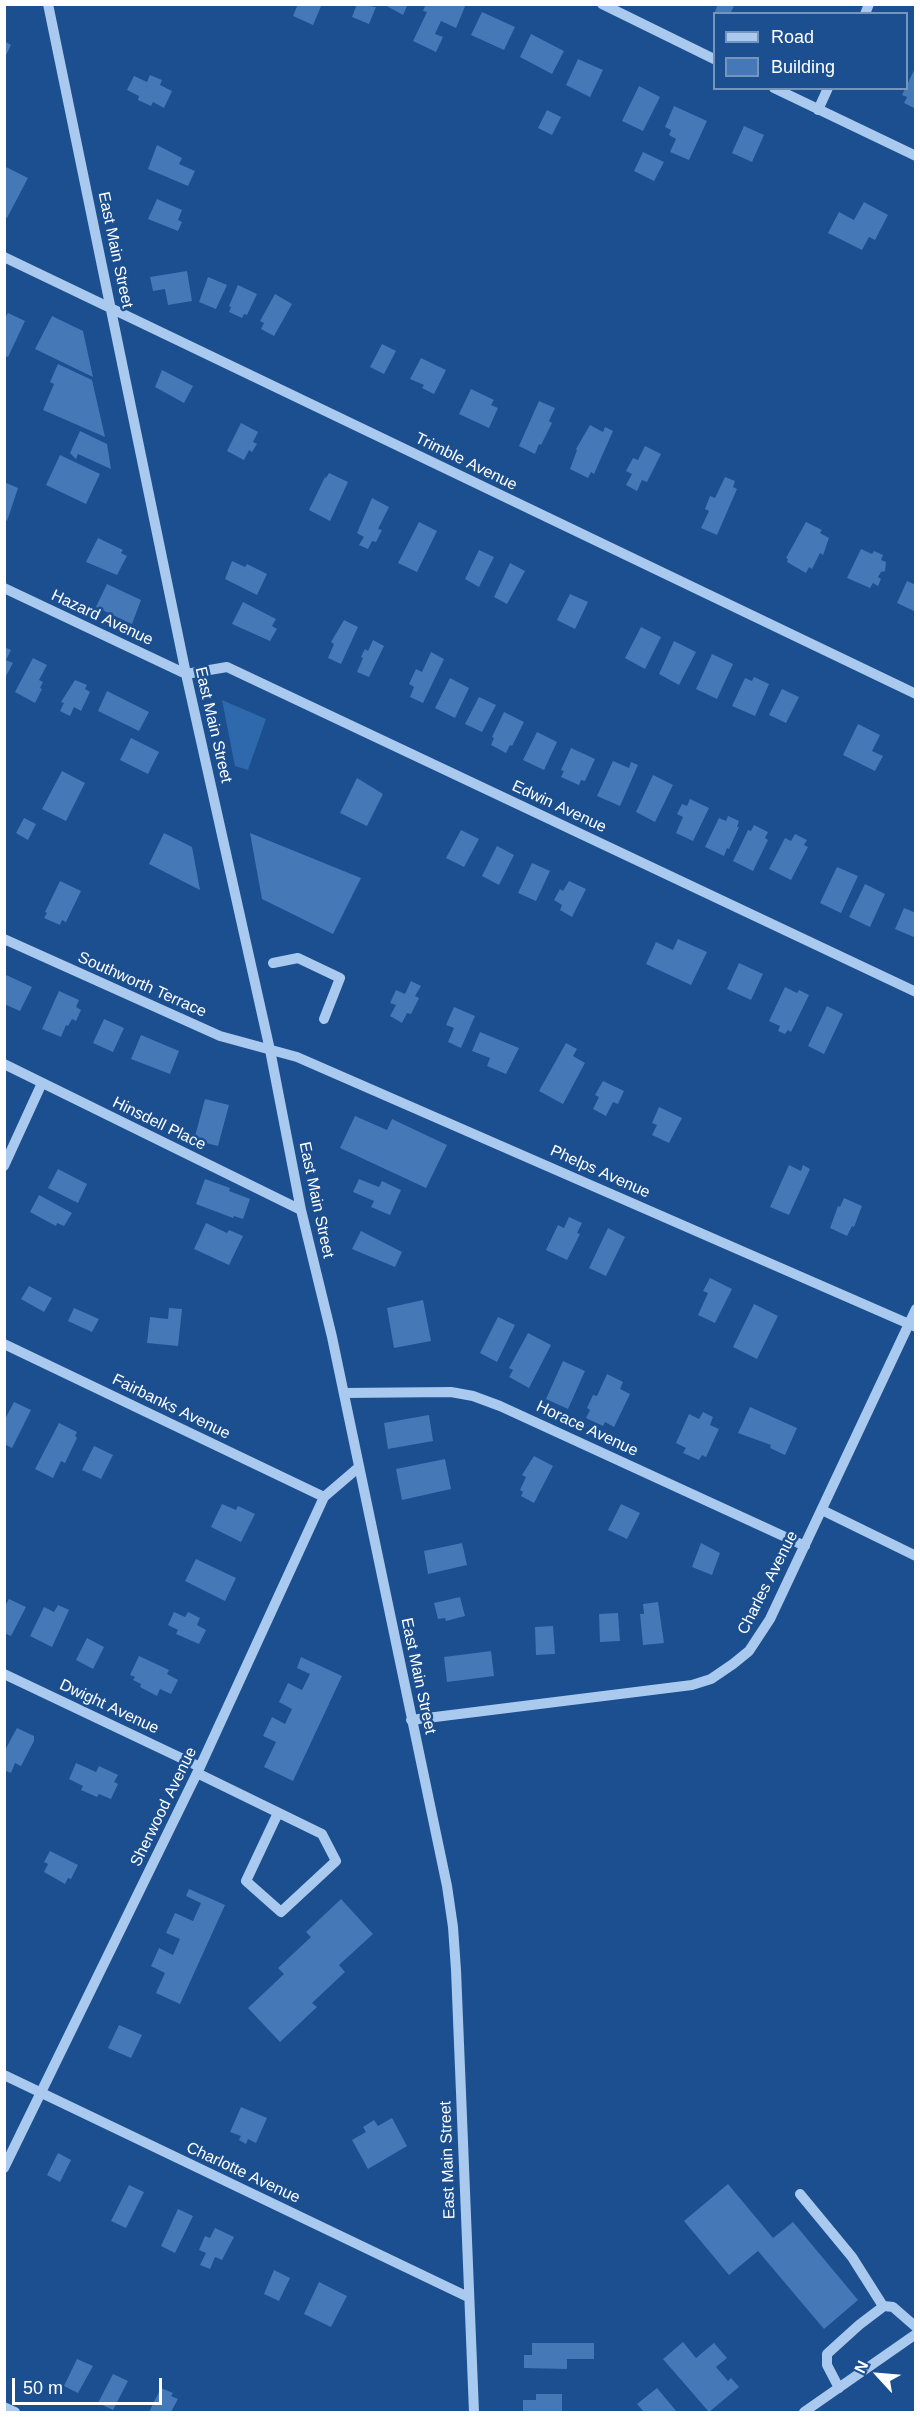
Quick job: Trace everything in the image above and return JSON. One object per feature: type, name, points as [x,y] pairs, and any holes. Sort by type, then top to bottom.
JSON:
[{"type":"street","name":"East Main Street","points":[[48,4],[186,674],[270,1050],[301,1210],[344,1394],[411,1720],[426,1782],[453,1927],[474,2412]]},
{"type":"street","points":[[602,4],[713,59]]},
{"type":"street","points":[[778,90],[915,156]]},
{"type":"street","points":[[818,110],[827,90]]},
{"type":"street","name":"Trimble Avenue","points":[[4,257],[915,694]]},
{"type":"street","name":"Hazard Avenue","points":[[4,588],[186,674]]},
{"type":"street","name":"Edwin Avenue","points":[[186,674],[227,667],[915,992]]},
{"type":"street","name":"Southworth Terrace","points":[[4,939],[220,1036],[270,1050]]},
{"type":"street","points":[[273,963],[298,958],[340,978],[324,1019]]},
{"type":"street","name":"Phelps Avenue","points":[[270,1050],[297,1057],[912,1325]]},
{"type":"street","name":"Hinsdell Place","points":[[4,1064],[301,1210]]},
{"type":"street","points":[[4,1166],[42,1083]]},
{"type":"street","name":"Charles Avenue","points":[[411,1720],[692,1685],[711,1679],[749,1651],[759,1639],[805,1546],[912,1325],[915,1309]]},
{"type":"street","name":"Fairbanks Avenue","points":[[4,1344],[324,1497]]},
{"type":"street","name":"Horace Avenue","points":[[344,1394],[451,1392],[473,1396],[500,1406],[805,1546]]},
{"type":"street","name":"Sherwood Avenue","points":[[4,2168],[199,1770],[324,1497],[359,1467]]},
{"type":"street","points":[[822,1510],[915,1556]]},
{"type":"street","name":"Dwight Avenue","points":[[4,1674],[199,1770],[322,1834],[336,1861],[281,1912],[246,1881],[278,1813]]},
{"type":"street","name":"Charlotte Avenue","points":[[4,2075],[468,2296]]},
{"type":"street","points":[[800,2194],[852,2257],[883,2306]]},
{"type":"street","points":[[839,2388],[826,2365],[827,2354],[883,2306],[893,2307],[915,2327]]},
{"type":"street","points":[[804,2412],[915,2334]]},
{"type":"street","points":[[4,2407],[15,2412]]},
{"type":"shaded area","points":[[222,700],[266,719],[248,770],[235,766]]},
{"type":"building","points":[[298,4],[322,4],[313,25],[293,16]]},
{"type":"building","points":[[357,4],[376,7],[369,24],[352,17]]},
{"type":"building","points":[[383,4],[408,4],[403,15]]},
{"type":"building","points":[[426,4],[466,4],[456,28],[441,21],[435,34],[443,37],[436,52],[413,41],[427,12],[423,11]]},
{"type":"building","points":[[718,4],[735,4],[731,12],[715,12]]},
{"type":"building","points":[[482,12],[515,27],[504,50],[471,35]]},
{"type":"building","points":[[531,34],[564,51],[552,74],[520,57]]},
{"type":"building","points":[[4,41],[11,45],[4,59]]},
{"type":"building","points":[[578,59],[603,70],[590,97],[566,85]]},
{"type":"building","points":[[916,66],[916,109],[904,103],[907,97],[902,95],[904,90],[908,90],[908,83]]},
{"type":"building","points":[[150,75],[162,80],[160,85],[172,91],[164,108],[153,102],[151,106],[138,100],[139,96],[127,90],[134,76],[147,82]]},
{"type":"building","points":[[639,86],[660,97],[643,131],[622,121]]},
{"type":"building","points":[[674,106],[707,121],[689,160],[670,152],[676,139],[669,135],[671,130],[665,127]]},
{"type":"building","points":[[547,110],[561,117],[552,135],[538,128]]},
{"type":"building","points":[[744,126],[764,135],[752,162],[732,153]]},
{"type":"building","points":[[157,145],[182,158],[179,164],[195,171],[188,186],[148,169]]},
{"type":"building","points":[[643,152],[664,162],[654,181],[634,171]]},
{"type":"building","points":[[4,166],[28,178],[7,218],[4,216]]},
{"type":"building","points":[[157,199],[182,210],[178,220],[182,222],[178,231],[148,219]]},
{"type":"building","points":[[864,202],[888,215],[875,240],[869,237],[862,250],[828,233],[839,212],[854,220]]},
{"type":"building","points":[[187,271],[192,301],[168,305],[165,289],[153,291],[150,277]]},
{"type":"building","points":[[208,277],[227,285],[216,309],[199,302]]},
{"type":"building","points":[[238,285],[257,294],[247,315],[244,314],[242,318],[229,312],[231,307],[229,306]]},
{"type":"building","points":[[275,294],[292,304],[274,336],[261,329],[264,323],[260,321]]},
{"type":"building","points":[[8,313],[25,321],[8,357],[4,355],[4,319]]},
{"type":"building","points":[[52,316],[83,331],[93,377],[35,349]]},
{"type":"building","points":[[382,344],[396,351],[384,374],[370,367]]},
{"type":"building","points":[[421,358],[446,370],[434,394],[422,388],[424,385],[410,379]]},
{"type":"building","points":[[58,364],[92,380],[105,437],[43,410],[54,384],[50,382]]},
{"type":"building","points":[[162,370],[193,386],[184,403],[155,387]]},
{"type":"building","points":[[471,389],[494,400],[491,405],[498,408],[489,428],[459,414]]},
{"type":"building","points":[[539,401],[555,408],[549,421],[552,423],[535,454],[519,446]]},
{"type":"building","points":[[241,423],[258,432],[253,442],[257,444],[252,452],[249,450],[244,460],[227,451]]},
{"type":"building","points":[[590,425],[603,432],[605,427],[613,431],[594,474],[591,472],[588,478],[570,469],[576,449]]},
{"type":"building","points":[[80,431],[107,444],[111,469],[78,454],[76,459],[70,453]]},
{"type":"building","points":[[645,446],[661,454],[647,482],[642,480],[637,491],[626,485],[632,474],[626,471],[633,458],[638,460]]},
{"type":"building","points":[[60,455],[100,474],[86,504],[46,485]]},
{"type":"building","points":[[329,473],[348,482],[330,521],[309,510]]},
{"type":"building","points":[[725,477],[735,481],[733,487],[737,489],[717,535],[701,528],[709,511],[705,509],[710,496],[715,498]]},
{"type":"building","points":[[4,482],[18,488],[7,521],[4,520]]},
{"type":"building","points":[[372,498],[389,507],[378,529],[382,530],[376,542],[372,541],[368,549],[359,545],[364,537],[357,533]]},
{"type":"building","points":[[419,522],[437,531],[417,572],[398,563]]},
{"type":"building","points":[[806,522],[822,530],[820,533],[829,538],[823,555],[820,553],[812,569],[809,567],[806,573],[787,562],[786,558]]},
{"type":"building","points":[[98,538],[123,550],[121,553],[127,556],[117,575],[86,562]]},
{"type":"building","points":[[861,549],[872,554],[874,551],[883,555],[881,560],[886,562],[885,571],[881,572],[878,577],[881,579],[878,586],[873,583],[870,588],[847,578]]},
{"type":"building","points":[[479,550],[494,557],[479,587],[465,579]]},
{"type":"building","points":[[232,561],[245,567],[247,564],[267,574],[257,595],[225,579]]},
{"type":"building","points":[[510,563],[525,571],[507,604],[494,597]]},
{"type":"building","points":[[907,581],[916,585],[916,612],[897,603]]},
{"type":"building","points":[[107,584],[141,600],[132,624],[96,607]]},
{"type":"building","points":[[570,594],[588,602],[575,629],[557,620]]},
{"type":"building","points":[[243,602],[276,619],[272,626],[277,629],[270,641],[232,624]]},
{"type":"building","points":[[344,620],[358,627],[341,664],[328,658],[334,644],[331,642]]},
{"type":"building","points":[[641,627],[661,637],[645,669],[625,658]]},
{"type":"building","points":[[373,640],[384,646],[369,677],[357,672],[365,649],[368,651]]},
{"type":"building","points":[[674,641],[696,652],[679,685],[659,674]]},
{"type":"building","points":[[4,647],[11,650],[6,660],[13,663],[6,676],[4,676]]},
{"type":"building","points":[[431,652],[444,659],[423,703],[410,697],[414,687],[409,684],[416,669],[422,672]]},
{"type":"building","points":[[712,654],[733,664],[717,699],[696,689]]},
{"type":"building","points":[[33,658],[47,665],[39,680],[43,682],[40,688],[42,689],[35,703],[15,692]]},
{"type":"building","points":[[754,677],[769,684],[755,716],[732,706],[745,678],[752,681]]},
{"type":"building","points":[[450,678],[469,688],[455,718],[435,708]]},
{"type":"building","points":[[75,680],[87,685],[85,689],[90,692],[81,711],[74,707],[70,716],[60,711],[64,703],[61,702]]},
{"type":"building","points":[[782,689],[799,697],[786,723],[769,715]]},
{"type":"building","points":[[107,691],[149,712],[139,731],[98,711]]},
{"type":"building","points":[[479,697],[496,705],[482,732],[465,724]]},
{"type":"building","points":[[504,712],[524,722],[506,753],[491,745],[494,738],[492,737]]},
{"type":"building","points":[[858,724],[880,735],[872,751],[883,756],[875,771],[843,755]]},
{"type":"building","points":[[537,732],[557,742],[544,770],[523,760]]},
{"type":"building","points":[[131,738],[159,752],[148,774],[120,760]]},
{"type":"building","points":[[571,748],[595,759],[585,781],[581,780],[579,785],[561,777],[564,771],[561,770]]},
{"type":"building","points":[[613,761],[629,768],[631,762],[638,765],[620,806],[597,796]]},
{"type":"building","points":[[62,771],[85,783],[66,821],[42,809]]},
{"type":"building","points":[[653,775],[673,785],[655,822],[636,812]]},
{"type":"building","points":[[357,778],[383,794],[367,826],[340,813]]},
{"type":"building","points":[[690,799],[709,808],[693,841],[676,833],[683,817],[677,814],[682,804],[687,806]]},
{"type":"building","points":[[728,816],[739,821],[737,827],[739,827],[724,856],[705,847],[719,818],[726,821]]},
{"type":"building","points":[[24,818],[36,824],[28,840],[16,833]]},
{"type":"building","points":[[754,825],[768,832],[765,838],[768,840],[753,871],[733,861],[748,830],[751,831]]},
{"type":"building","points":[[461,830],[479,839],[464,867],[446,858]]},
{"type":"building","points":[[164,833],[192,847],[200,890],[149,864]]},
{"type":"building","points":[[250,833],[361,878],[333,934],[262,899]]},
{"type":"building","points":[[795,834],[807,840],[804,845],[808,847],[791,880],[769,869],[785,838],[791,841]]},
{"type":"building","points":[[497,846],[514,855],[499,885],[482,876]]},
{"type":"building","points":[[532,863],[550,871],[536,901],[518,893]]},
{"type":"building","points":[[837,867],[858,876],[841,913],[820,903]]},
{"type":"building","points":[[60,881],[81,891],[66,922],[62,920],[60,925],[44,918]]},
{"type":"building","points":[[569,881],[586,889],[572,917],[560,910],[562,905],[554,900],[560,889],[563,891]]},
{"type":"building","points":[[865,884],[885,894],[870,927],[849,917]]},
{"type":"building","points":[[904,908],[916,913],[916,938],[895,929]]},
{"type":"building","points":[[678,939],[707,952],[691,985],[646,964],[656,942],[673,950]]},
{"type":"building","points":[[739,963],[763,974],[751,1000],[727,989]]},
{"type":"building","points":[[4,974],[32,987],[20,1011],[4,1004]]},
{"type":"building","points":[[411,981],[421,986],[415,996],[419,998],[411,1014],[407,1013],[402,1023],[390,1016],[396,1005],[390,1003],[396,990],[405,994]]},
{"type":"building","points":[[785,987],[797,993],[799,990],[809,995],[791,1032],[788,1030],[785,1034],[778,1031],[780,1026],[769,1021]]},
{"type":"building","points":[[59,991],[79,1000],[76,1007],[81,1010],[76,1021],[72,1019],[68,1026],[66,1025],[61,1037],[42,1029]]},
{"type":"building","points":[[827,1006],[843,1014],[824,1054],[808,1046]]},
{"type":"building","points":[[454,1007],[475,1016],[461,1048],[448,1042],[454,1028],[446,1025]]},
{"type":"building","points":[[104,1019],[124,1028],[113,1052],[93,1043]]},
{"type":"building","points":[[480,1032],[519,1048],[506,1074],[487,1066],[490,1058],[472,1051]]},
{"type":"building","points":[[141,1035],[179,1051],[170,1074],[131,1059]]},
{"type":"building","points":[[566,1043],[577,1049],[573,1056],[585,1063],[563,1104],[539,1091]]},
{"type":"building","points":[[603,1081],[624,1091],[618,1104],[613,1102],[606,1116],[593,1109],[599,1097],[595,1095]]},
{"type":"building","points":[[205,1099],[229,1105],[218,1146],[194,1140]]},
{"type":"building","points":[[659,1107],[682,1118],[669,1143],[652,1135],[657,1125],[652,1123]]},
{"type":"building","points":[[355,1116],[387,1130],[392,1119],[447,1145],[426,1188],[340,1148]]},
{"type":"building","points":[[789,1165],[801,1171],[803,1165],[810,1169],[789,1215],[770,1207]]},
{"type":"building","points":[[58,1169],[87,1184],[78,1203],[48,1188]]},
{"type":"building","points":[[205,1179],[230,1188],[229,1191],[250,1199],[243,1219],[234,1216],[233,1218],[196,1204]]},
{"type":"building","points":[[359,1179],[379,1187],[382,1181],[401,1190],[390,1215],[371,1207],[374,1201],[353,1192]]},
{"type":"building","points":[[39,1195],[72,1213],[64,1226],[57,1223],[56,1226],[30,1212]]},
{"type":"building","points":[[844,1198],[862,1206],[854,1227],[852,1226],[847,1236],[830,1228],[838,1206],[840,1207]]},
{"type":"building","points":[[569,1217],[582,1223],[577,1233],[580,1234],[567,1260],[546,1250],[558,1225],[564,1228]]},
{"type":"building","points":[[206,1223],[227,1233],[229,1230],[243,1236],[229,1265],[194,1249]]},
{"type":"building","points":[[608,1228],[625,1237],[606,1276],[589,1268]]},
{"type":"building","points":[[361,1231],[402,1252],[395,1267],[352,1249]]},
{"type":"building","points":[[710,1278],[732,1289],[715,1323],[698,1315],[708,1293],[703,1291]]},
{"type":"building","points":[[29,1286],[52,1298],[44,1312],[21,1299]]},
{"type":"building","points":[[423,1300],[431,1341],[394,1348],[387,1308]]},
{"type":"building","points":[[754,1304],[778,1316],[757,1359],[733,1347]]},
{"type":"building","points":[[74,1308],[99,1319],[92,1332],[68,1321]]},
{"type":"building","points":[[169,1308],[182,1309],[178,1346],[147,1343],[150,1317],[168,1319]]},
{"type":"building","points":[[498,1317],[515,1325],[497,1362],[480,1353]]},
{"type":"building","points":[[528,1333],[551,1345],[529,1388],[509,1377],[513,1370],[509,1368]]},
{"type":"building","points":[[563,1361],[585,1371],[568,1409],[546,1399]]},
{"type":"building","points":[[607,1374],[623,1382],[620,1389],[630,1394],[614,1427],[605,1422],[603,1426],[586,1418],[590,1410],[587,1408],[593,1395],[597,1396]]},
{"type":"building","points":[[14,1402],[31,1410],[12,1448],[4,1444],[4,1421]]},
{"type":"building","points":[[750,1407],[797,1428],[785,1455],[770,1448],[771,1445],[738,1433]]},
{"type":"building","points":[[703,1412],[713,1417],[710,1425],[719,1429],[706,1457],[702,1455],[699,1460],[683,1453],[686,1448],[676,1443],[689,1414],[699,1419]]},
{"type":"building","points":[[429,1415],[433,1441],[388,1449],[384,1423]]},
{"type":"building","points":[[59,1423],[77,1432],[75,1436],[77,1438],[65,1463],[61,1461],[53,1478],[35,1469]]},
{"type":"building","points":[[94,1446],[113,1455],[101,1479],[82,1470]]},
{"type":"building","points":[[534,1456],[553,1466],[534,1503],[521,1496],[523,1492],[520,1490],[526,1477],[522,1475]]},
{"type":"building","points":[[445,1459],[451,1489],[402,1500],[396,1469]]},
{"type":"building","points":[[222,1504],[236,1510],[238,1506],[255,1514],[241,1542],[211,1527]]},
{"type":"building","points":[[621,1504],[640,1513],[627,1539],[608,1530]]},
{"type":"building","points":[[462,1543],[467,1565],[428,1574],[424,1551]]},
{"type":"building","points":[[701,1543],[720,1553],[712,1575],[692,1567]]},
{"type":"building","points":[[196,1559],[236,1578],[225,1601],[185,1581]]},
{"type":"building","points":[[460,1597],[465,1616],[446,1621],[445,1618],[438,1619],[434,1603]]},
{"type":"building","points":[[9,1599],[26,1607],[11,1636],[4,1633],[4,1608]]},
{"type":"building","points":[[658,1602],[664,1643],[643,1645],[640,1614],[644,1614],[643,1604]]},
{"type":"building","points":[[58,1605],[69,1610],[52,1647],[30,1636],[44,1607],[54,1612]]},
{"type":"building","points":[[174,1612],[185,1617],[188,1612],[200,1618],[197,1625],[206,1630],[199,1644],[176,1634],[178,1630],[168,1625]]},
{"type":"building","points":[[618,1613],[620,1641],[600,1642],[599,1614]]},
{"type":"building","points":[[553,1626],[555,1654],[536,1655],[535,1627]]},
{"type":"building","points":[[87,1638],[104,1647],[93,1669],[76,1660]]},
{"type":"building","points":[[491,1651],[494,1676],[447,1682],[444,1657]]},
{"type":"building","points":[[139,1656],[169,1670],[167,1674],[178,1680],[171,1694],[160,1689],[157,1696],[140,1687],[141,1684],[133,1680],[135,1677],[130,1675]]},
{"type":"building","points":[[301,1657],[342,1676],[293,1781],[264,1767],[276,1742],[263,1736],[272,1717],[285,1724],[292,1709],[279,1702],[288,1683],[302,1690],[310,1674],[297,1668]]},
{"type":"building","points":[[17,1728],[34,1736],[34,1741],[21,1766],[15,1763],[11,1773],[4,1770],[6,1760],[4,1752]]},
{"type":"building","points":[[76,1763],[96,1772],[99,1766],[118,1775],[114,1782],[118,1784],[111,1799],[99,1794],[97,1797],[81,1790],[83,1786],[69,1779]]},
{"type":"building","points":[[50,1851],[78,1865],[71,1879],[68,1878],[65,1884],[44,1872],[48,1864],[44,1862]]},
{"type":"building","points":[[189,1889],[225,1905],[180,2004],[156,1993],[165,1973],[151,1966],[159,1948],[173,1955],[180,1939],[166,1933],[175,1913],[193,1921],[201,1903],[186,1896]]},
{"type":"building","points":[[341,1899],[373,1934],[339,1965],[345,1972],[312,2003],[317,2007],[280,2042],[248,2008],[284,1974],[278,1968],[311,1937],[306,1932]]},
{"type":"building","points":[[119,2025],[142,2035],[131,2058],[108,2048]]},
{"type":"building","points":[[241,2107],[267,2118],[256,2143],[248,2139],[246,2144],[239,2140],[241,2136],[230,2132]]},
{"type":"building","points":[[392,2118],[407,2146],[368,2169],[352,2140],[366,2132],[363,2127],[374,2120],[378,2126]]},
{"type":"building","points":[[58,2153],[71,2160],[60,2182],[47,2175]]},
{"type":"building","points":[[728,2184],[773,2238],[793,2222],[858,2300],[824,2329],[758,2251],[729,2275],[684,2221]]},
{"type":"building","points":[[129,2185],[144,2192],[126,2228],[111,2221]]},
{"type":"building","points":[[178,2209],[193,2216],[175,2253],[161,2246]]},
{"type":"building","points":[[215,2228],[234,2237],[222,2260],[215,2257],[210,2269],[200,2265],[206,2253],[199,2250],[205,2236],[210,2238]]},
{"type":"building","points":[[274,2270],[290,2278],[279,2301],[264,2294]]},
{"type":"building","points":[[319,2282],[347,2296],[331,2327],[304,2314]]},
{"type":"building","points":[[683,2342],[696,2358],[714,2343],[727,2358],[716,2367],[728,2381],[731,2378],[739,2387],[709,2412],[663,2359]]},
{"type":"building","points":[[532,2343],[594,2343],[594,2359],[567,2359],[567,2369],[524,2368],[524,2355],[532,2355]]},
{"type":"building","points":[[77,2359],[93,2366],[78,2393],[64,2386]]},
{"type":"building","points":[[113,2374],[128,2381],[113,2410],[98,2403]]},
{"type":"building","points":[[161,2388],[173,2393],[171,2396],[178,2399],[171,2412],[149,2412]]},
{"type":"building","points":[[657,2388],[677,2412],[644,2412],[637,2404]]},
{"type":"building","points":[[536,2394],[562,2394],[562,2412],[523,2412],[523,2400],[536,2400]]}]
